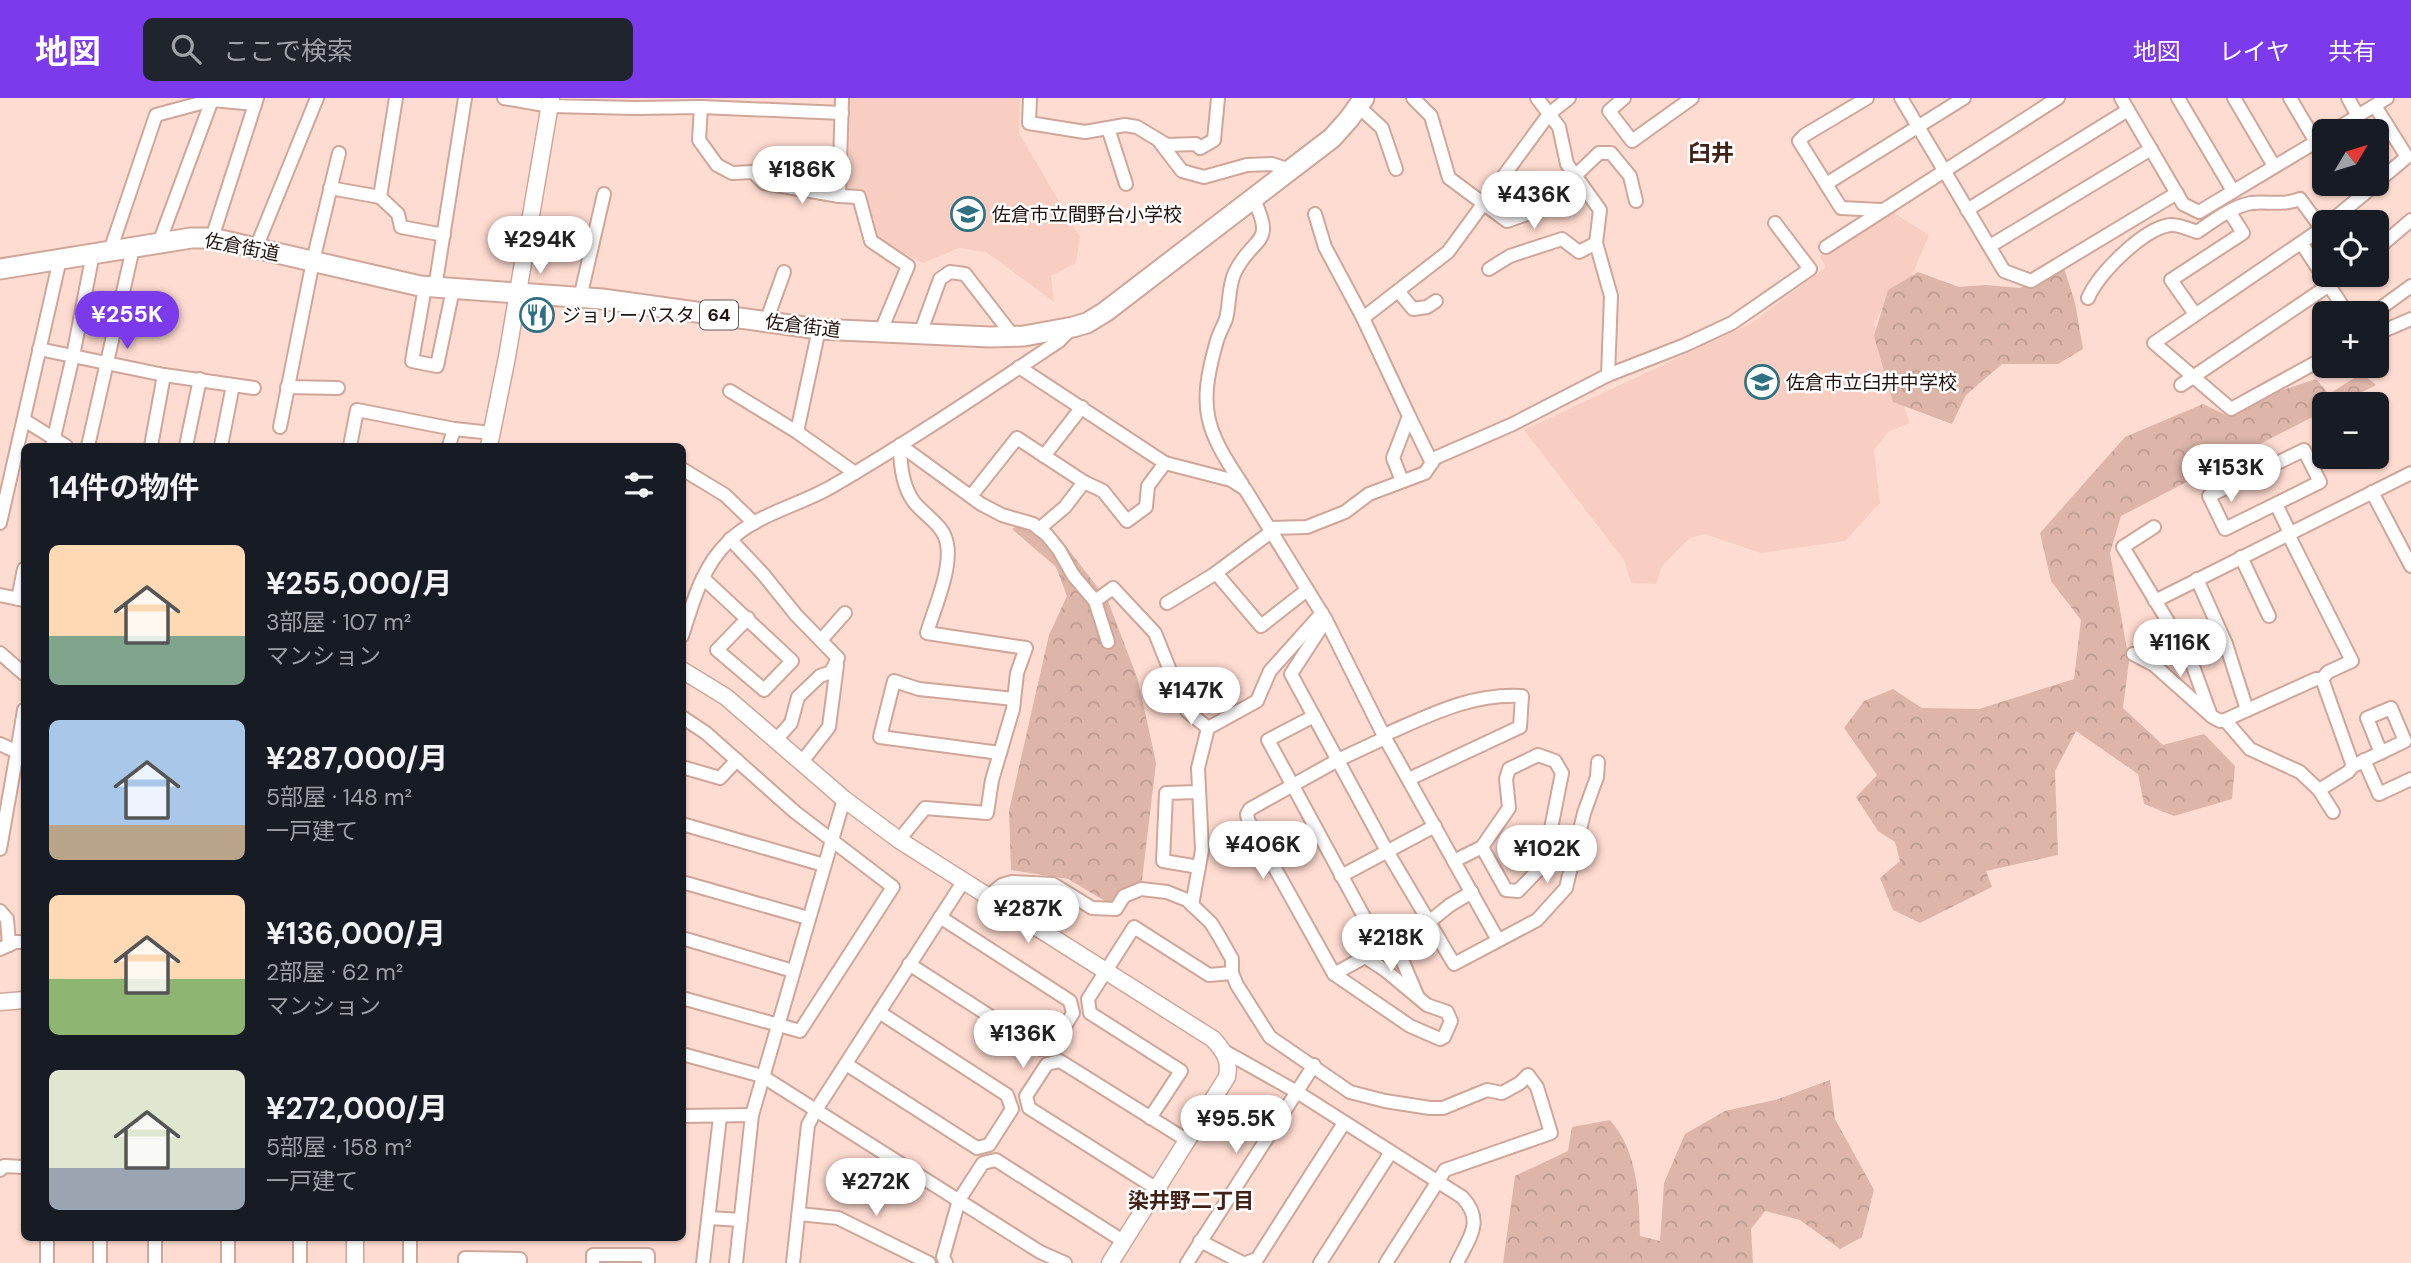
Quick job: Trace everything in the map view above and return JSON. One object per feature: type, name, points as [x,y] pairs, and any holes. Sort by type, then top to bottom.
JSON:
[{"type":"main road","name":"佐倉街道","points":[[0,269],[191,238],[212,238],[438,288],[662,306],[819,329],[1013,336],[1073,327],[1087,323],[1105,312],[1332,138],[1361,102]]},
{"type":"street","points":[[256,248],[317,98]]},
{"type":"street","points":[[380,197],[396,98]]},
{"type":"street","points":[[438,288],[412,361],[437,366],[438,288],[465,98]]},
{"type":"street","points":[[504,98],[842,113]]},
{"type":"street","points":[[839,196],[842,98]]},
{"type":"street","points":[[1030,98],[1029,123],[1085,132],[1125,125],[1137,127],[1167,145],[1196,144],[1200,148],[1214,140],[1218,98]]},
{"type":"street","points":[[1413,98],[1431,116],[1449,178],[1507,221],[1550,206],[1599,153],[1611,153],[1630,176],[1636,201]]},
{"type":"street","points":[[1537,98],[1559,127],[1567,164],[1600,209],[1596,243],[1611,296],[1608,375]]},
{"type":"street","points":[[1363,318],[1448,252],[1549,114],[1569,98]]},
{"type":"street","points":[[1624,98],[1609,111],[1632,141],[1692,98]]},
{"type":"street","points":[[1867,98],[1799,141],[1841,208],[1881,209]]},
{"type":"street","points":[[1901,98],[2004,271],[2031,281],[2177,193]]},
{"type":"street","points":[[1826,184],[1964,98]]},
{"type":"street","points":[[1826,247],[1881,209],[2058,98]]},
{"type":"street","points":[[2120,98],[2183,204],[2199,212],[2312,144]]},
{"type":"street","points":[[2178,98],[2232,191]]},
{"type":"street","points":[[2234,98],[2274,166]]},
{"type":"street","points":[[2290,98],[2312,128]]},
{"type":"street","points":[[2348,98],[2358,116]]},
{"type":"street","points":[[2353,119],[2387,98]]},
{"type":"street","points":[[159,243],[212,100]]},
{"type":"street","points":[[24,420],[53,442],[73,356],[102,252],[156,115],[212,100],[256,101],[212,238]]},
{"type":"street","points":[[351,443],[357,410],[454,429],[491,440],[551,102]]},
{"type":"street","points":[[1361,102],[1382,128],[1396,169]]},
{"type":"street","points":[[2375,106],[2383,119]]},
{"type":"street","points":[[701,107],[699,140],[718,165],[732,173],[753,172],[764,183],[859,197],[871,241],[908,266],[880,333]]},
{"type":"street","points":[[1967,210],[2127,110]]},
{"type":"street","points":[[1108,128],[1126,184]]},
{"type":"street","points":[[2389,129],[2407,158],[2389,173]]},
{"type":"street","points":[[1159,140],[1182,171],[1204,177],[1247,165],[1272,164],[1290,170]]},
{"type":"street","points":[[1990,246],[2151,149]]},
{"type":"street","points":[[280,427],[313,261],[339,153]]},
{"type":"street","points":[[330,188],[380,197],[398,214],[401,227],[444,235]]},
{"type":"street","points":[[580,298],[604,194]]},
{"type":"street","points":[[2344,210],[2361,196]]},
{"type":"street","points":[[1253,198],[1263,217],[1265,228],[1236,270],[1233,279],[1225,321],[1217,340],[1206,388],[1206,416],[1221,453],[1324,617],[1385,736],[1498,940]]},
{"type":"street","points":[[2088,298],[2095,284],[2119,256],[2160,228],[2173,224],[2197,232],[2228,211],[2250,204],[2288,204],[2300,199],[2312,212]]},
{"type":"street","points":[[2195,314],[2171,280],[2243,233],[2228,211]]},
{"type":"street","points":[[1315,215],[1325,247],[1363,318],[1432,463]]},
{"type":"street","points":[[2389,239],[2411,220]]},
{"type":"street","points":[[1167,603],[1216,573],[1270,530],[1307,527],[1345,512],[1369,494],[1425,473],[1435,458],[1513,424],[1608,375],[1732,323],[1810,269],[1775,223]]},
{"type":"street","points":[[2312,236],[2154,343],[2231,409],[2312,365]]},
{"type":"street","points":[[1489,269],[1510,256],[1562,239],[1579,252],[1596,243]]},
{"type":"street","points":[[2302,244],[2312,259]]},
{"type":"street","points":[[89,443],[133,248]]},
{"type":"street","points":[[0,523],[60,259]]},
{"type":"street","points":[[766,322],[784,272]]},
{"type":"street","points":[[919,334],[940,279],[950,272],[965,274],[1013,336]]},
{"type":"street","points":[[2389,302],[2411,286]]},
{"type":"street","points":[[2181,385],[2328,287]]},
{"type":"street","points":[[1398,291],[1413,309],[1427,307],[1436,301]]},
{"type":"street","points":[[2389,328],[2411,319]]},
{"type":"street","points":[[686,624],[703,578],[730,539],[754,523],[827,489],[900,445],[1059,341],[1073,327]]},
{"type":"street","points":[[797,432],[819,329]]},
{"type":"street","points":[[39,349],[164,375],[254,388]]},
{"type":"street","points":[[1019,367],[1165,463],[1231,480],[1245,489]]},
{"type":"street","points":[[152,443],[164,375]]},
{"type":"street","points":[[187,443],[200,379]]},
{"type":"street","points":[[222,443],[233,385]]},
{"type":"street","points":[[287,387],[338,388]]},
{"type":"street","points":[[730,391],[855,472]]},
{"type":"street","points":[[1044,456],[1082,407]]},
{"type":"street","points":[[1402,481],[1393,458],[1409,416]]},
{"type":"street","points":[[450,443],[454,429]]},
{"type":"street","points":[[971,496],[1017,438],[1084,482],[1103,491],[1127,521],[1146,507],[1148,486],[1165,463]]},
{"type":"street","points":[[900,445],[1002,515],[1017,517],[1039,529],[1059,550],[1073,575],[1095,601],[1108,642]]},
{"type":"street","points":[[899,841],[925,808],[987,813],[992,780],[1014,699],[1017,673],[1026,648],[927,633],[947,564],[947,543],[942,530],[914,502],[906,488],[900,445]]},
{"type":"street","points":[[2305,450],[2320,482],[2276,504],[2225,529],[2209,496],[2305,450]]},
{"type":"street","points":[[686,471],[725,495],[754,523]]},
{"type":"street","points":[[2155,601],[2411,473]]},
{"type":"street","points":[[1039,529],[1065,507],[1084,482]]},
{"type":"street","points":[[2372,492],[2408,552],[2411,566]]},
{"type":"street","points":[[2133,654],[2154,665],[2220,721],[2322,679],[2328,672],[2352,662],[2276,504]]},
{"type":"street","points":[[2154,527],[2123,547],[2190,658],[2211,716]]},
{"type":"street","points":[[730,539],[796,615],[838,658]]},
{"type":"street","points":[[2241,557],[2269,616]]},
{"type":"street","points":[[1216,573],[1261,626],[1307,590]]},
{"type":"street","points":[[703,578],[748,618],[792,661],[764,690],[717,650],[748,618]]},
{"type":"street","points":[[2197,579],[2226,644],[2247,709]]},
{"type":"street","points":[[1095,601],[1113,588],[1155,633],[1171,673],[1186,696],[1187,711],[1208,727]]},
{"type":"street","points":[[0,595],[21,599]]},
{"type":"street","points":[[821,640],[845,613]]},
{"type":"street","points":[[1324,617],[1291,674],[1387,851],[1454,964],[1537,920],[1566,888],[1584,813],[1597,777],[1598,762]]},
{"type":"street","points":[[1192,905],[1202,850],[1198,768],[1208,727],[1257,701],[1270,671],[1324,617]]},
{"type":"street","points":[[2190,658],[2226,644]]},
{"type":"street","points":[[0,653],[21,671]]},
{"type":"street","points":[[775,741],[791,723],[798,697],[820,676],[831,672],[838,658]]},
{"type":"street","points":[[801,763],[829,727],[838,658]]},
{"type":"street","points":[[686,672],[726,696],[801,763],[899,841],[1213,1039],[1224,1051],[1297,1092],[1462,1197],[1474,1217],[1474,1229],[1457,1263]]},
{"type":"street","points":[[2322,679],[2359,763],[2379,794],[2411,779]]},
{"type":"street","points":[[999,753],[880,737],[894,681],[919,689],[1014,699]]},
{"type":"street","points":[[1365,957],[1427,1004],[1447,1012],[1451,1021],[1444,1037],[1440,1039],[1410,1027],[1334,974],[1247,814],[1250,809],[1338,760],[1385,736],[1471,699],[1522,696],[1520,727],[1409,779]]},
{"type":"street","points":[[1314,716],[1268,740],[1381,948]]},
{"type":"street","points":[[686,720],[706,733],[795,812],[893,887],[800,1031],[686,999]]},
{"type":"street","points":[[2225,720],[2249,749],[2300,772],[2319,790],[2333,812]]},
{"type":"street","points":[[0,849],[21,728]]},
{"type":"street","points":[[0,744],[17,752]]},
{"type":"street","points":[[2319,790],[2359,763],[2381,753]]},
{"type":"street","points":[[1454,861],[1482,846],[1510,808],[1506,779],[1509,769],[1538,755],[1555,761],[1562,773],[1544,864],[1518,891],[1506,890],[1482,846]]},
{"type":"street","points":[[686,768],[720,778],[737,760]]},
{"type":"street","points":[[1199,792],[1166,793],[1163,861],[1199,867]]},
{"type":"street","points":[[736,1263],[752,1115],[844,799]]},
{"type":"street","points":[[686,825],[824,865]]},
{"type":"street","points":[[1341,876],[1435,826]]},
{"type":"street","points":[[793,1263],[808,1125],[963,882]]},
{"type":"street","points":[[987,897],[1002,885],[1012,882],[1053,884],[1092,908],[1116,909],[1124,896],[1141,889],[1167,892],[1187,900],[1211,923],[1219,936],[1232,959],[1232,973],[1270,1037],[1350,1092],[1385,1101],[1443,1108],[1488,1090],[1502,1093],[1528,1075],[1537,1087],[1551,1133],[1445,1170],[1385,1263]]},
{"type":"street","points":[[686,883],[808,918]]},
{"type":"street","points":[[1334,974],[1429,922],[1472,892]]},
{"type":"street","points":[[0,911],[8,919],[4,947],[21,943]]},
{"type":"street","points":[[909,964],[1041,1049],[1053,1046],[1073,1013],[1070,1000],[940,917]]},
{"type":"street","points":[[1150,1118],[1181,1071],[1090,1013],[1088,999],[1135,928],[1209,975],[1232,973]]},
{"type":"street","points":[[686,940],[793,971]]},
{"type":"street","points":[[1394,941],[1417,995]]},
{"type":"street","points":[[0,1002],[21,1000]]},
{"type":"street","points":[[846,1064],[977,1148],[989,1145],[1012,1109],[1007,1095],[879,1012]]},
{"type":"street","points":[[1110,1263],[1227,1077],[1229,1064],[1224,1051]]},
{"type":"street","points":[[686,1055],[762,1076],[1040,1252],[1065,1263]]},
{"type":"street","points":[[1157,1189],[1030,1108],[1026,1096],[1047,1064],[1060,1061],[1188,1141]]},
{"type":"street","points":[[1187,1263],[1314,1066]]},
{"type":"street","points":[[686,1116],[752,1115]]},
{"type":"street","points":[[703,1263],[720,1117]]},
{"type":"street","points":[[1200,1241],[1245,1263],[1257,1258],[1344,1123]]},
{"type":"street","points":[[1320,1263],[1391,1152]]},
{"type":"street","points":[[946,1263],[943,1257],[959,1200],[983,1163],[996,1160],[1123,1241]]},
{"type":"street","points":[[0,1170],[4,1166],[21,1167]]},
{"type":"street","points":[[799,1214],[838,1218],[929,1263]]},
{"type":"street","points":[[709,1218],[741,1220]]},
{"type":"street","points":[[47,1241],[47,1263]]},
{"type":"street","points":[[100,1241],[100,1263]]},
{"type":"street","points":[[155,1241],[155,1263]]},
{"type":"street","points":[[228,1241],[228,1263]]},
{"type":"street","points":[[300,1241],[300,1263]]},
{"type":"street","points":[[355,1241],[355,1263]]},
{"type":"street","points":[[410,1263],[411,1241]]},
{"type":"street","points":[[593,1263],[593,1255],[648,1255],[648,1263]]},
{"type":"street","points":[[465,1263],[465,1258],[520,1259],[520,1263]]},
{"type":"shaded area","name":"佐倉市立間野台小学校","points":[[850,98],[1020,98],[1019,133],[1080,237],[1076,263],[1051,276],[1054,302],[986,252],[959,248],[923,263],[877,239],[864,191],[848,191]]},
{"type":"shaded area","name":"佐倉市立臼井中学校","points":[[1891,211],[1929,235],[1902,299],[1889,295],[1874,324],[1910,423],[1888,432],[1874,450],[1880,503],[1845,541],[1761,553],[1705,534],[1690,538],[1662,566],[1656,584],[1631,583],[1624,560],[1524,430],[1750,324],[1826,267],[1820,257]]},
{"type":"green space","points":[[2064,268],[2075,303],[2083,349],[2058,364],[2002,364],[1966,395],[1952,424],[1893,402],[1874,336],[1888,290],[1918,272],[1959,287],[1985,285],[2020,288]]},
{"type":"green space","points":[[2354,378],[2368,378],[2376,385],[2362,392],[2332,392]]},
{"type":"green space","points":[[2316,379],[2327,392],[2312,392],[2312,417],[2121,516],[2110,553],[2129,661],[2123,708],[2163,745],[2204,734],[2235,766],[2232,799],[2174,816],[2144,804],[2138,774],[2076,731],[2055,771],[2058,855],[1986,871],[1992,887],[1920,923],[1893,910],[1880,878],[1900,861],[1895,842],[1878,831],[1856,797],[1877,775],[1844,728],[1864,701],[1893,689],[1922,708],[1979,709],[2074,679],[2081,620],[2051,581],[2040,533],[2125,437],[2203,404],[2230,417],[2259,398]]},
{"type":"green space","points":[[1030,518],[1059,537],[1108,601],[1138,680],[1156,763],[1142,880],[1123,903],[1105,901],[1068,879],[1011,870],[1009,811],[1049,635],[1067,596],[1056,567],[1012,529]]},
{"type":"green space","points":[[1830,1080],[1835,1119],[1874,1190],[1862,1237],[1840,1249],[1800,1220],[1765,1211],[1751,1229],[1753,1263],[1503,1263],[1515,1176],[1568,1151],[1572,1127],[1610,1120],[1619,1132],[1632,1160],[1639,1205],[1640,1236],[1660,1241],[1664,1183],[1685,1134],[1725,1111],[1775,1100]]},
{"type":"place","name":"佐倉市立間野台小学校","points":[[968,214]]},
{"type":"place","name":"ジョリーパスタ","points":[[537,315]]},
{"type":"place","name":"佐倉市立臼井中学校","points":[[1762,382]]},
{"type":"district","name":"臼井","points":[[1711,153]]},
{"type":"district","name":"染井野二丁目","points":[[1191,1201]]}]
